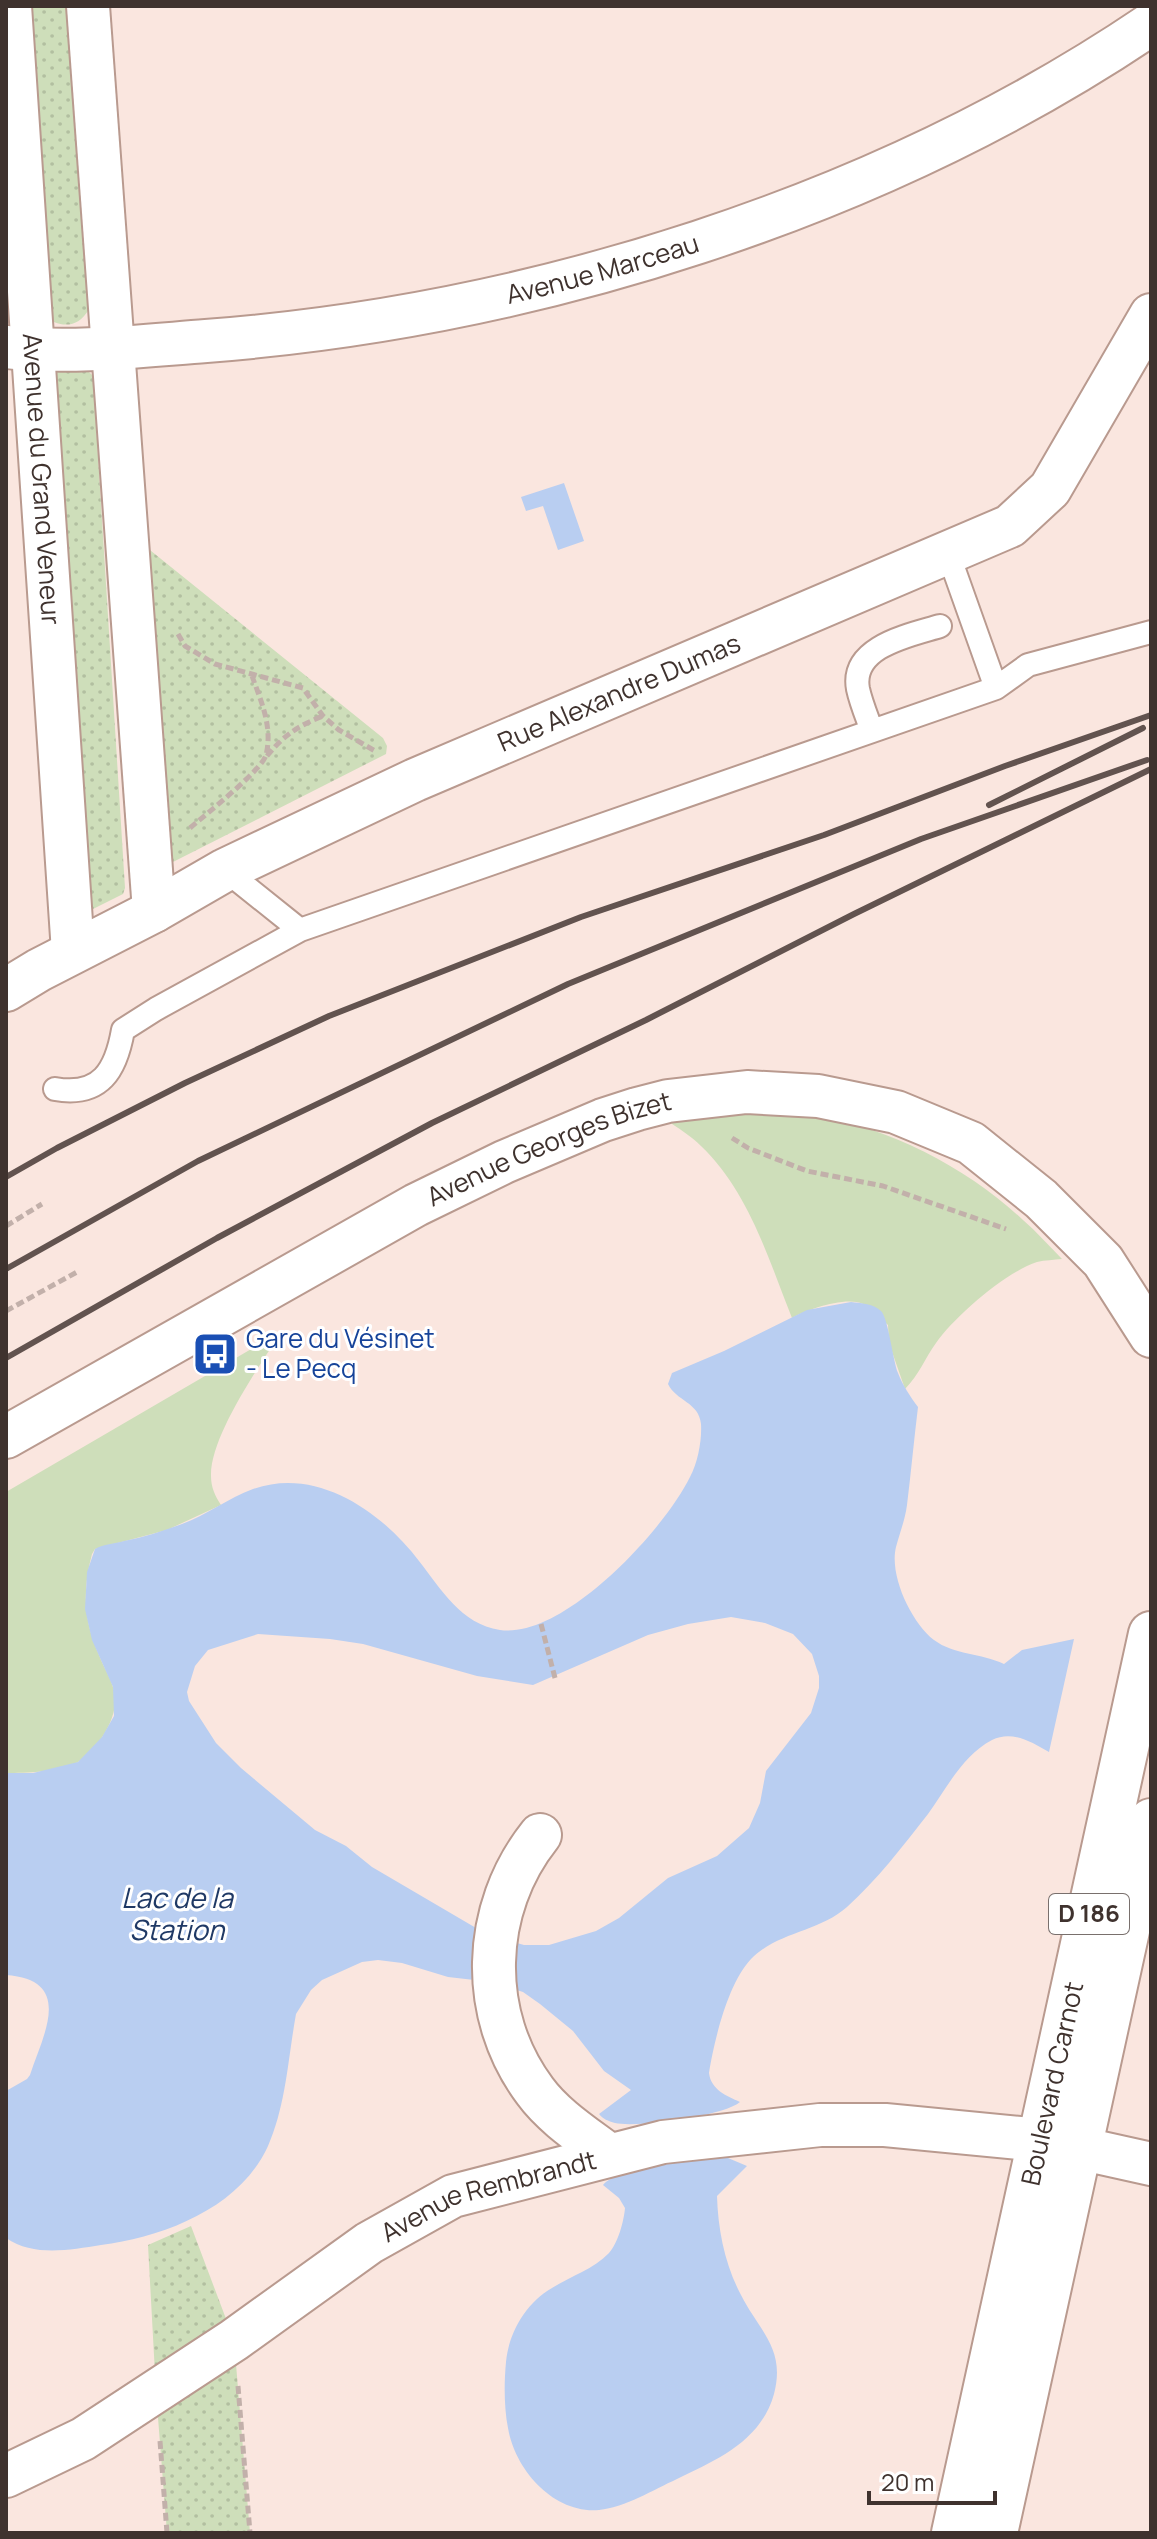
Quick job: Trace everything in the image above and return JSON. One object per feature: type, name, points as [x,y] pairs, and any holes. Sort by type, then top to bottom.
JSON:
[{"type":"main road","name":"Boulevard Carnot","points":[[995,2533],[1060,2144],[1151,1634]]},
{"type":"main road","name":"Boulevard Carnot","points":[[954,2533],[1151,1821]]},
{"type":"street","name":"Avenue du Grand Veneur","points":[[10,6],[20,349],[73,952]]},
{"type":"street","points":[[88,6],[154,911]]},
{"type":"street","name":"Avenue Marceau","points":[[20,349],[113,348],[261,337],[411,314],[532,288],[659,254],[771,216],[905,163],[1027,100],[1151,24]]},
{"type":"street","name":"Rue Alexandre Dumas","points":[[6,990],[225,870],[415,780],[1010,526],[1050,489],[1151,315]]},
{"type":"street","name":"Avenue Georges Bizet","points":[[6,1437],[416,1205],[504,1162],[603,1120],[668,1101],[747,1092],[818,1096],[896,1112],[971,1143],[1041,1199],[1089,1248],[1151,1336]]},
{"type":"street","name":"Avenue Georges Bizet","points":[[1089,1248],[1134,1274],[1151,1277]]},
{"type":"street","points":[[540,1835],[527,1851],[502,1909],[492,1982],[500,2025],[513,2060],[537,2094],[559,2116],[609,2155]]},
{"type":"street","name":"Avenue Rembrandt","points":[[6,2476],[83,2439],[234,2340],[369,2243],[453,2196],[663,2142],[820,2125],[885,2125],[1060,2144],[1151,2164]]},
{"type":"lane","points":[[948,553],[996,688]]},
{"type":"lane","points":[[872,731],[857,686],[861,667],[874,652],[894,640],[940,626]]},
{"type":"lane","points":[[55,1089],[72,1092],[98,1083],[118,1060],[123,1030],[300,930],[996,688],[1028,665],[1151,632]]},
{"type":"lane","points":[[225,870],[300,930]]},
{"type":"path","points":[[177,632],[185,646],[215,664],[303,688],[323,716],[339,730]]},
{"type":"path","points":[[252,676],[264,706],[266,757]]},
{"type":"path","points":[[150,864],[253,773],[287,732],[323,716]]},
{"type":"path","points":[[724,1133],[748,1148],[807,1171],[883,1186],[1031,1238],[1089,1248]]},
{"type":"path","points":[[6,1226],[42,1204]]},
{"type":"path","points":[[6,1311],[77,1272]]},
{"type":"path","points":[[541,1624],[555,1678]]},
{"type":"path","points":[[234,2340],[250,2533]]},
{"type":"path","points":[[156,2392],[167,2533]]},
{"type":"green space","points":[[24,6],[70,6],[89,309],[80,320],[68,324],[56,323],[43,316]]},
{"type":"green space","points":[[55,368],[85,368],[93,376],[125,888],[123,894],[89,911],[84,910]]},
{"type":"green space","points":[[135,538],[383,738],[387,746],[386,754],[171,863]]},
{"type":"green space","points":[[739,1112],[818,1117],[873,1130],[901,1141],[979,1184],[1028,1225],[1062,1259],[1025,1267],[982,1296],[945,1332],[905,1389],[889,1343],[888,1325],[873,1310],[855,1302],[846,1302],[816,1308],[792,1318],[756,1227],[732,1184],[701,1146],[666,1120]]},
{"type":"green space","points":[[282,1331],[238,1401],[219,1441],[211,1476],[221,1505],[167,1530],[95,1549],[92,1554],[86,1593],[88,1618],[115,1695],[113,1713],[105,1733],[93,1750],[71,1765],[43,1771],[6,1773],[6,1492]]},
{"type":"green space","points":[[191,2226],[234,2340],[250,2533],[167,2533],[148,2245]]},
{"type":"water","points":[[564,483],[584,541],[558,550],[543,506],[526,511],[521,497]]},
{"type":"water","name":"Lac de la Station","points":[[851,1302],[871,1305],[881,1311],[898,1373],[918,1407],[907,1505],[895,1558],[904,1597],[925,1632],[950,1649],[1004,1664],[1022,1650],[1074,1639],[1049,1752],[1028,1741],[1007,1736],[982,1746],[956,1773],[928,1814],[869,1886],[847,1907],[824,1922],[773,1943],[751,1959],[729,1997],[718,2029],[709,2073],[716,2088],[740,2102],[731,2107],[660,2122],[626,2124],[608,2121],[599,2114],[631,2090],[604,2071],[573,2031],[523,1992],[492,1982],[448,1977],[402,1963],[362,1962],[322,1980],[311,1990],[296,2014],[283,2098],[268,2146],[255,2168],[219,2202],[174,2227],[125,2241],[77,2249],[40,2250],[6,2238],[6,2091],[30,2075],[49,2012],[41,1987],[27,1979],[6,1975],[6,1773],[33,1773],[78,1762],[102,1737],[114,1716],[113,1687],[92,1640],[85,1609],[87,1572],[95,1549],[182,1524],[253,1489],[277,1483],[301,1484],[346,1498],[386,1526],[404,1543],[453,1604],[474,1621],[500,1630],[525,1628],[553,1617],[581,1600],[609,1577],[658,1525],[690,1477],[699,1451],[701,1424],[692,1406],[668,1384],[672,1373],[807,1310]],"holes":[[[731,1617],[765,1623],[793,1634],[812,1654],[819,1676],[819,1688],[811,1713],[766,1771],[760,1803],[749,1828],[717,1856],[668,1878],[619,1918],[596,1931],[549,1945],[524,1945],[488,1935],[372,1867],[346,1846],[315,1830],[216,1743],[189,1701],[187,1692],[195,1666],[208,1650],[258,1634],[363,1644],[477,1676],[533,1685],[648,1635],[688,1624]]]},
{"type":"water","points":[[728,2158],[747,2166],[717,2196],[719,2222],[735,2284],[774,2352],[777,2378],[768,2410],[748,2437],[736,2447],[639,2498],[599,2510],[567,2505],[539,2486],[512,2444],[506,2412],[505,2378],[508,2351],[515,2329],[527,2310],[543,2294],[596,2264],[612,2249],[620,2232],[625,2208],[619,2198],[603,2185],[612,2178],[642,2168]]},
{"type":"railway","points":[[6,1177],[185,1083],[329,1016],[581,917],[824,835],[1005,766],[1151,715]]},
{"type":"railway","points":[[989,805],[1143,728]]},
{"type":"railway","points":[[6,1269],[198,1161],[568,984],[921,839],[1147,760]]},
{"type":"railway","points":[[6,1358],[217,1238],[432,1123],[1151,769]]},
{"type":"place","name":"Gare du Vésinet - Le Pecq","points":[[215,1354]]}]
